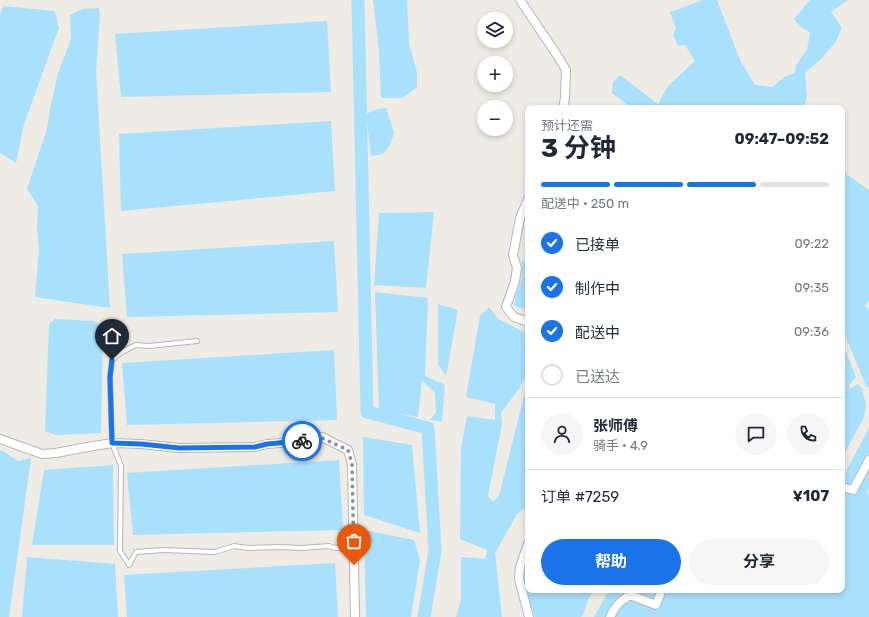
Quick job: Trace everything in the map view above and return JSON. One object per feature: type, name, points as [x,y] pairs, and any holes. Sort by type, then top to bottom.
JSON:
[{"type":"street","points":[[520,0],[566,70],[564,105]]},
{"type":"street","points":[[525,206],[520,218],[513,255],[517,268],[515,281],[506,307],[514,317],[525,321]]},
{"type":"street","points":[[0,439],[42,454],[112,443],[179,448],[255,447],[267,444],[308,440],[316,437],[322,438],[348,450],[352,464],[355,617]]},
{"type":"street","points":[[845,488],[853,490],[869,460]]},
{"type":"street","points":[[525,553],[520,567],[519,579],[529,617]]},
{"type":"street","points":[[610,617],[613,609],[621,600],[630,595],[656,605],[661,593]]},
{"type":"lane","points":[[197,341],[149,346],[136,345],[122,352],[112,360],[110,377],[112,443],[121,466],[120,551],[129,565],[136,552],[163,550],[215,552],[234,546],[248,548],[301,548],[329,546],[335,548],[346,547],[354,552]]},
{"type":"water","points":[[373,0],[407,0],[409,43],[417,73],[417,87],[403,98],[381,98],[379,51]]},
{"type":"water","points":[[703,0],[717,0],[740,60],[755,85],[773,87],[784,77],[795,73],[796,65],[807,50],[810,33],[802,28],[794,19],[810,0],[848,0],[831,12],[842,28],[835,43],[820,60],[805,73],[807,96],[805,105],[628,105],[612,93],[613,82],[620,75],[658,104],[668,86],[695,61],[685,45],[678,46],[673,35],[676,28],[670,12]]},
{"type":"water","points":[[4,6],[55,11],[59,28],[24,124],[16,163],[0,153],[0,14]]},
{"type":"water","points":[[99,8],[100,16],[96,71],[110,308],[35,297],[39,250],[37,229],[38,206],[27,189],[47,129],[58,73],[71,39],[70,15],[83,9]]},
{"type":"water","points":[[327,21],[331,92],[121,97],[115,34]]},
{"type":"water","points":[[386,108],[394,133],[390,145],[383,154],[371,156],[366,114],[374,110]]},
{"type":"water","points":[[331,121],[335,191],[121,211],[119,134]]},
{"type":"water","points":[[845,173],[869,190],[869,300],[865,306],[869,310],[869,386],[867,388],[845,335]]},
{"type":"water","points":[[434,212],[426,288],[374,285],[379,213]]},
{"type":"water","points":[[334,241],[338,312],[127,317],[122,254]]},
{"type":"water","points":[[522,260],[525,262],[525,309],[515,306],[515,297],[522,278]]},
{"type":"water","points":[[375,292],[428,298],[425,376],[445,385],[442,421],[430,420],[436,412],[435,393],[422,380],[418,417],[379,410]]},
{"type":"water","points":[[438,304],[458,310],[446,376],[438,364]]},
{"type":"water","points":[[489,307],[498,319],[525,332],[525,378],[501,413],[502,424],[488,496],[493,502],[499,496],[525,396],[525,508],[517,514],[495,553],[502,617],[456,617],[461,599],[461,557],[485,559],[487,550],[460,539],[461,448],[467,416],[495,420],[495,404],[466,397],[480,316]]},
{"type":"water","points":[[55,319],[93,321],[103,326],[101,433],[56,435],[45,431],[49,324]]},
{"type":"water","points":[[334,350],[337,420],[127,425],[122,363]]},
{"type":"water","points":[[845,350],[856,377],[849,385],[849,389],[858,384],[862,389],[866,405],[864,417],[845,452]]},
{"type":"water","points":[[869,428],[869,490],[867,492],[869,495],[869,617],[594,617],[607,593],[845,593],[845,473]]},
{"type":"water","points":[[363,437],[412,445],[420,533],[364,515]]},
{"type":"water","points":[[0,451],[3,451],[18,461],[31,458],[9,617],[0,617]]},
{"type":"water","points":[[339,460],[343,530],[133,535],[127,473]]},
{"type":"water","points":[[113,465],[114,545],[32,545],[44,470]]},
{"type":"water","points":[[364,530],[414,540],[420,560],[411,617],[366,617]]},
{"type":"water","points":[[27,557],[115,564],[118,617],[22,617]]},
{"type":"water","points":[[335,563],[338,617],[127,617],[124,575]]},
{"type":"water","points":[[526,593],[592,593],[581,617],[535,617]]},
{"type":"waterway","points":[[358,0],[367,412],[428,428],[435,551],[424,617]]},
{"type":"way so far","points":[[302,441],[316,437],[322,438],[348,450],[352,464],[354,565]]},
{"type":"route","points":[[112,360],[110,377],[112,443],[179,448],[255,447],[267,444],[302,441]]}]
